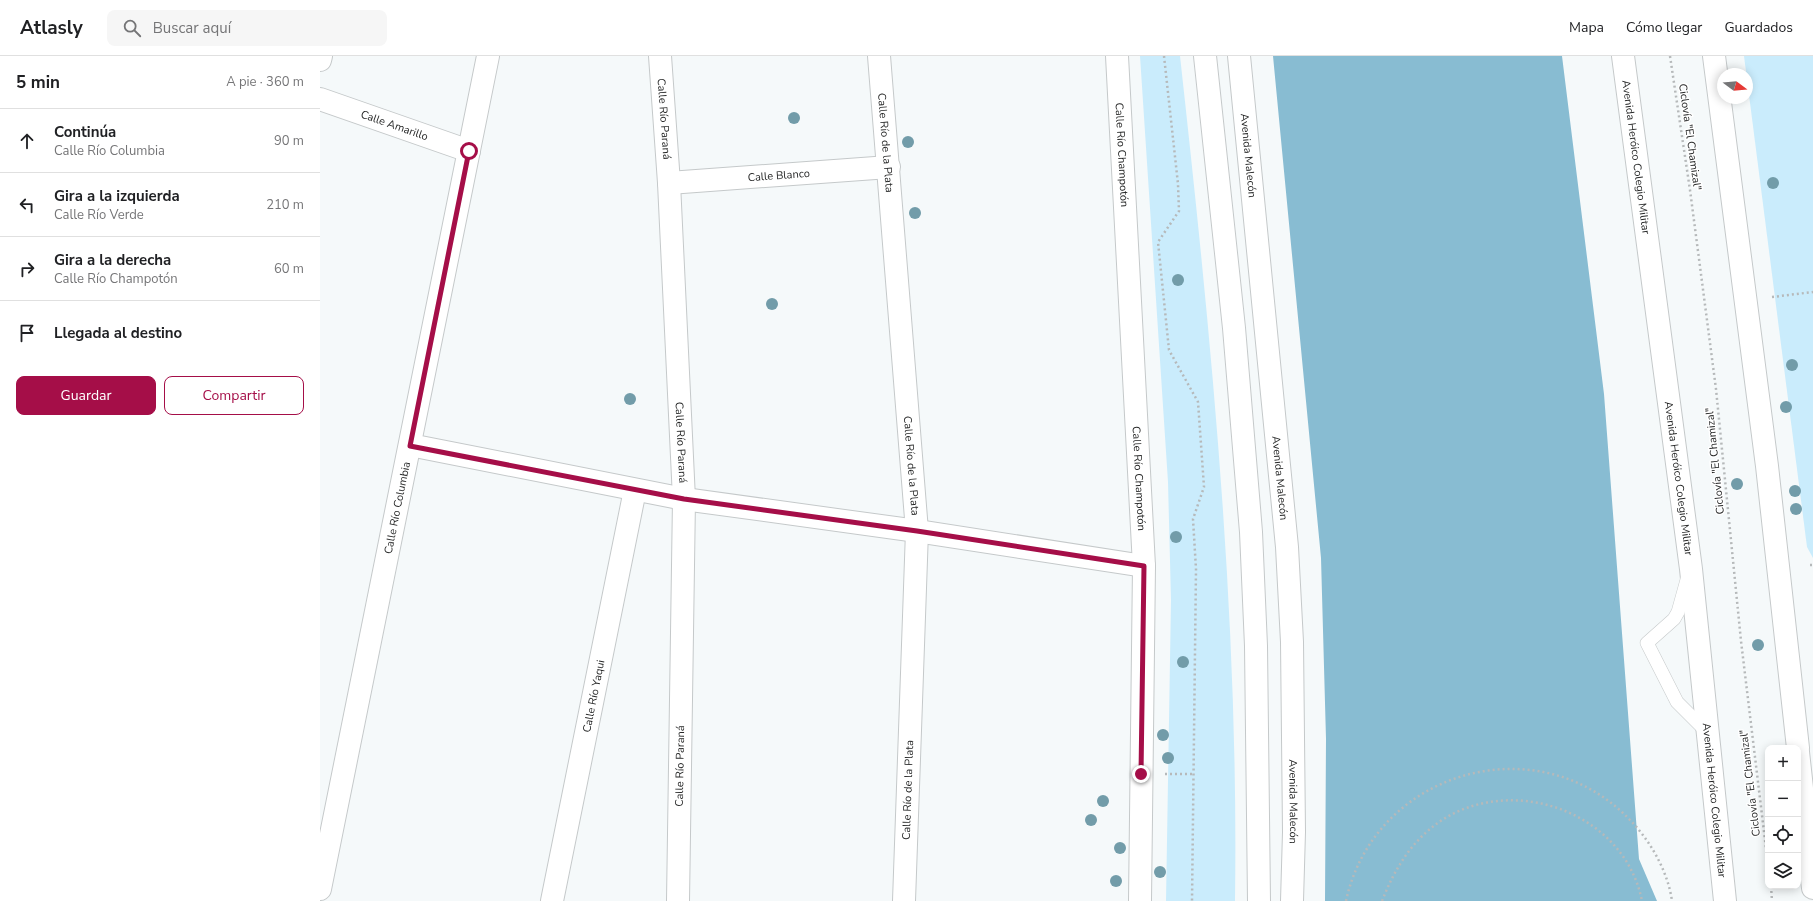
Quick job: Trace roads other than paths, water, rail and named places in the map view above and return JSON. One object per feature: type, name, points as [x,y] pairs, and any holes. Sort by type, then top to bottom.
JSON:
[{"type":"street","points":[[320,60],[321,56]]},
{"type":"street","name":"Calle Río Columbia","points":[[320,889],[488,56]]},
{"type":"street","name":"Calle Río Paraná","points":[[660,56],[669,184],[684,499],[678,901]]},
{"type":"street","name":"Calle Río de la Plata","points":[[879,56],[917,531],[904,901]]},
{"type":"street","name":"Calle Río Champotón","points":[[1117,56],[1144,566],[1140,901]]},
{"type":"street","points":[[1205,56],[1234,328],[1251,532],[1256,654],[1259,901]]},
{"type":"street","name":"Avenida Malecón","points":[[1239,56],[1270,363],[1289,579],[1293,650],[1294,832],[1292,901]]},
{"type":"street","name":"Avenida Heróico Colegio Militar","points":[[1623,56],[1691,569],[1725,901]]},
{"type":"street","points":[[1714,56],[1767,466],[1798,745]]},
{"type":"street","name":"Calle Amarillo","points":[[320,99],[469,151]]},
{"type":"street","name":"Calle Blanco","points":[[669,184],[889,167]]},
{"type":"street","points":[[410,446],[684,499],[917,531],[1144,566]]},
{"type":"street","name":"Calle Río Yaqui","points":[[552,901],[635,490]]},
{"type":"street","points":[[1801,776],[1811,854],[1813,888]]},
{"type":"lane","points":[[1691,569],[1682,594],[1678,612],[1674,619],[1647,642],[1677,702],[1708,733]]}]
